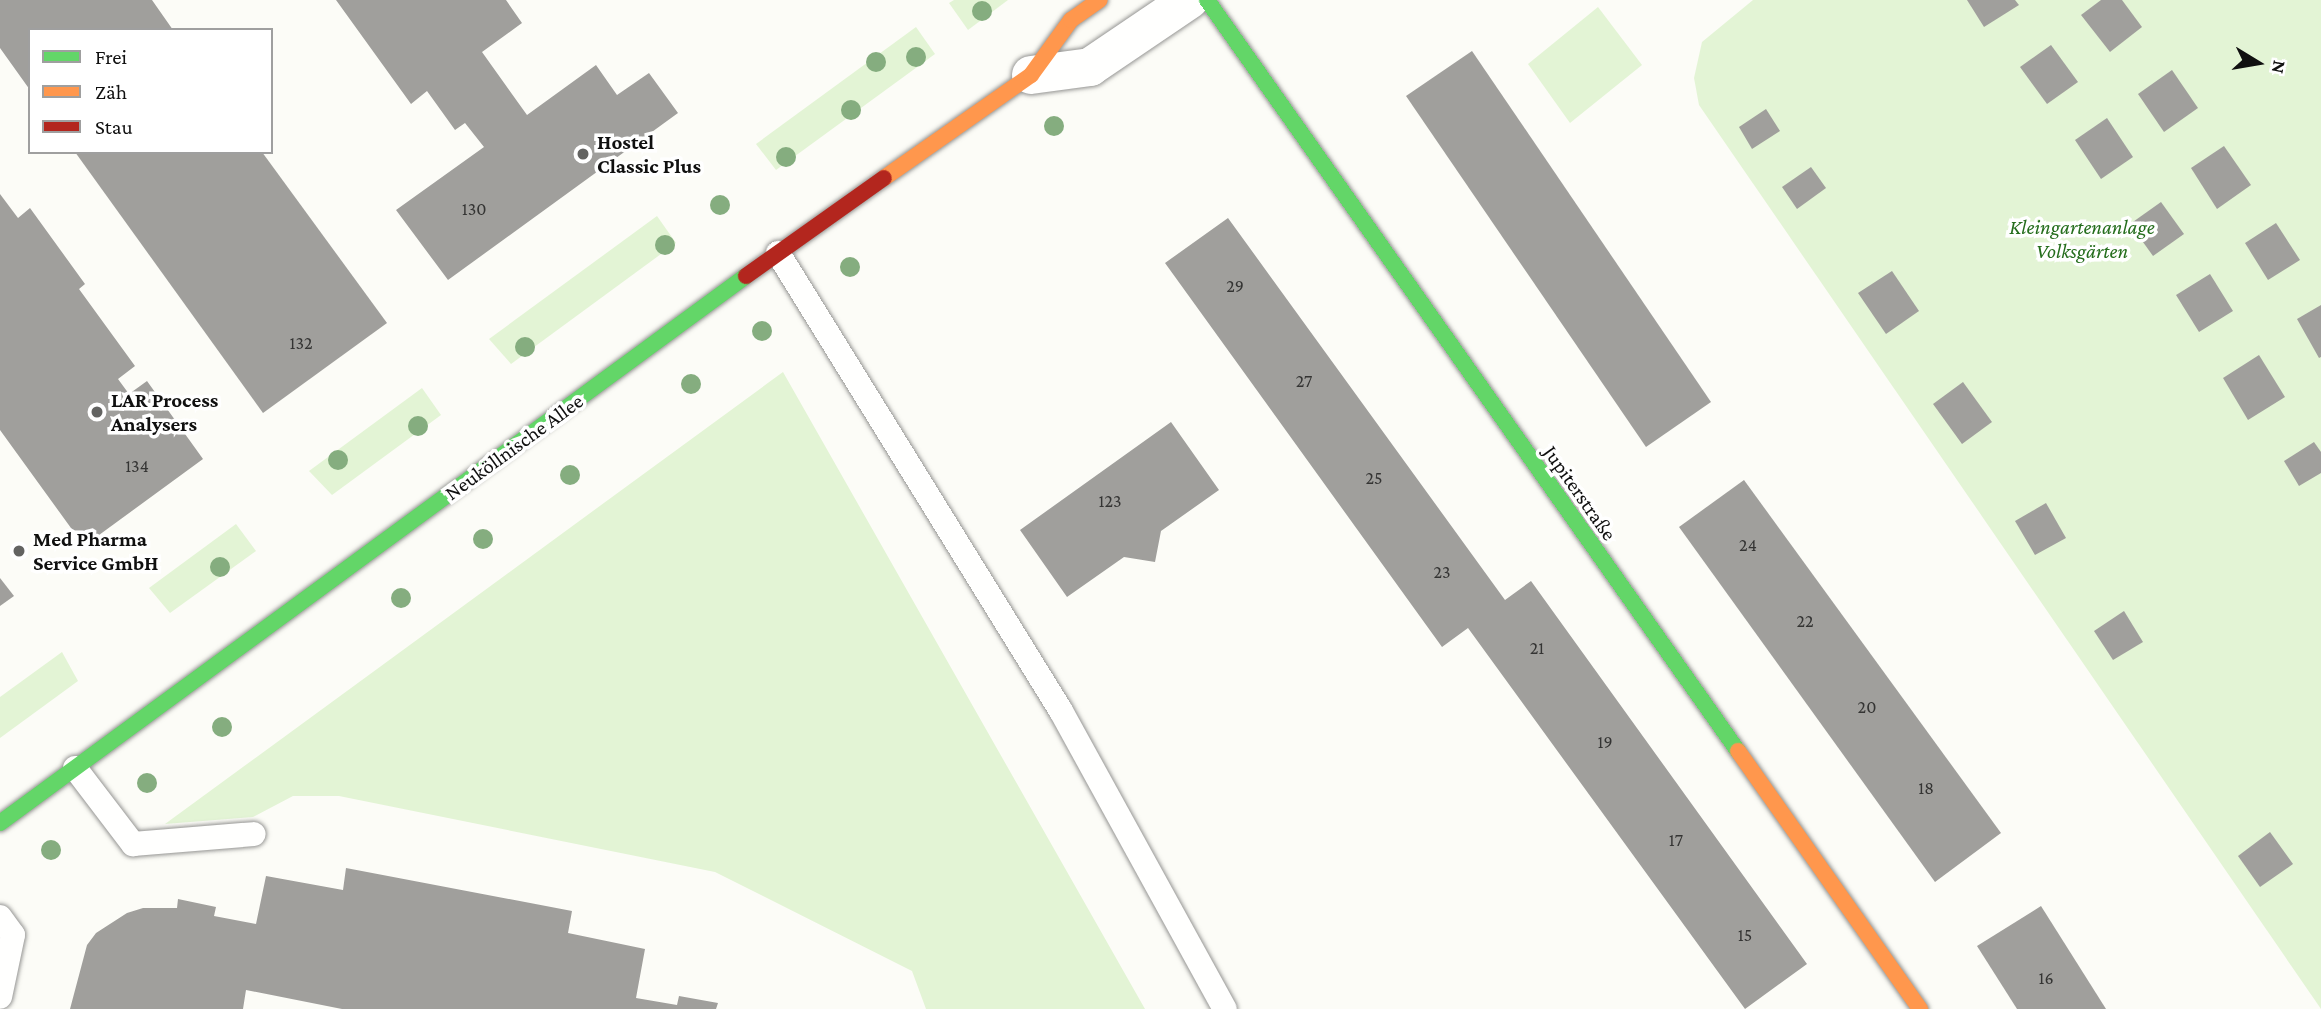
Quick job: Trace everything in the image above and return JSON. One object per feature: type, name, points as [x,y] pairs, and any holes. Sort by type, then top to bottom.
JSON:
[{"type":"street","name":"Neuköllnische Allee","points":[[0,823],[778,253],[1031,75],[1071,20],[1100,0]]},
{"type":"street","name":"Neuköllnische Allee","points":[[1031,75],[1090,67],[1189,0]]},
{"type":"street","name":"Jupiterstraße","points":[[1207,0],[1920,1009]]},
{"type":"lane","points":[[778,253],[1061,711],[1225,1009]]},
{"type":"lane","points":[[75,768],[133,845],[254,834]]},
{"type":"lane","points":[[0,917],[13,935],[0,997]]},
{"type":"green space","points":[[954,0],[1008,0],[968,30],[949,3]]},
{"type":"green space","name":"Kleingartenanlage Volksgärten","points":[[1753,0],[2321,0],[2321,1009],[1699,105],[1694,78],[1702,42]]},
{"type":"green space","points":[[1598,7],[1642,65],[1570,123],[1528,64]]},
{"type":"green space","points":[[916,27],[935,54],[776,170],[756,144]]},
{"type":"green space","points":[[657,216],[676,243],[511,364],[489,339]]},
{"type":"green space","points":[[783,372],[1145,1009],[926,1009],[912,971],[715,872],[339,796],[293,796],[253,817],[165,824]]},
{"type":"green space","points":[[422,388],[441,415],[332,495],[309,471]]},
{"type":"green space","points":[[236,524],[256,551],[170,613],[149,588]]},
{"type":"green space","points":[[62,652],[78,681],[0,738],[0,697]]},
{"type":"building","points":[[0,0],[152,0],[172,28],[28,28],[28,87],[0,48]]},
{"type":"building","points":[[336,0],[506,0],[522,23],[482,52],[527,115],[596,65],[617,95],[649,73],[678,113],[448,280],[396,210],[484,147],[465,123],[455,130],[427,91],[411,104]]},
{"type":"building","points":[[1967,0],[2015,0],[2019,5],[1984,27]]},
{"type":"building","points":[[2101,0],[2122,0],[2142,27],[2110,52],[2081,15]]},
{"type":"building","points":[[2051,45],[2078,82],[2047,104],[2020,67]]},
{"type":"building","points":[[1472,51],[1711,402],[1646,447],[1406,96]]},
{"type":"building","points":[[2172,70],[2198,108],[2164,132],[2138,94]]},
{"type":"building","points":[[1766,109],[1780,131],[1752,149],[1739,127]]},
{"type":"building","points":[[2107,118],[2133,157],[2101,179],[2075,140]]},
{"type":"building","points":[[2224,146],[2251,185],[2217,209],[2191,168]]},
{"type":"building","points":[[76,154],[263,154],[387,323],[263,413]]},
{"type":"building","points":[[1811,167],[1826,188],[1797,209],[1782,187]]},
{"type":"building","points":[[0,194],[18,218],[30,208],[85,284],[79,289],[135,366],[118,379],[129,394],[147,381],[203,459],[84,546],[0,430]]},
{"type":"building","points":[[2161,202],[2184,234],[2153,256],[2130,224]]},
{"type":"building","points":[[1228,218],[1505,600],[1531,581],[1807,964],[1745,1009],[1468,628],[1442,647],[1165,263]]},
{"type":"building","points":[[2276,223],[2300,260],[2268,280],[2245,243]]},
{"type":"building","points":[[1892,271],[1919,311],[1886,334],[1858,293]]},
{"type":"building","points":[[2210,274],[2233,311],[2199,332],[2176,295]]},
{"type":"building","points":[[2321,305],[2321,357],[2319,358],[2297,319]]},
{"type":"building","points":[[2259,355],[2285,397],[2248,420],[2223,378]]},
{"type":"building","points":[[1963,382],[1992,422],[1962,444],[1933,404]]},
{"type":"building","points":[[1171,422],[1219,490],[1161,531],[1155,562],[1124,557],[1067,597],[1020,530]]},
{"type":"building","points":[[2314,442],[2321,452],[2321,473],[2299,486],[2284,461]]},
{"type":"building","points":[[1744,480],[2001,833],[1935,882],[1679,527]]},
{"type":"building","points":[[2046,503],[2066,538],[2035,555],[2015,521]]},
{"type":"building","points":[[0,578],[14,596],[0,606]]},
{"type":"building","points":[[2124,611],[2143,642],[2113,660],[2094,631]]},
{"type":"building","points":[[2270,832],[2293,864],[2260,887],[2238,856]]},
{"type":"building","points":[[346,868],[572,911],[568,933],[645,949],[636,998],[677,1005],[679,996],[718,1003],[716,1009],[342,1009],[246,990],[243,1009],[70,1009],[87,945],[96,933],[127,913],[143,908],[177,908],[178,899],[216,907],[214,916],[256,924],[266,876],[343,890]]},
{"type":"building","points":[[2041,906],[2106,1009],[2017,1009],[1977,946]]},
{"type":"traffic: fast","points":[[1207,0],[1738,751]]},
{"type":"traffic: fast","points":[[0,823],[746,276]]},
{"type":"traffic: slow","points":[[884,178],[1031,75],[1071,20],[1100,0]]},
{"type":"traffic: slow","points":[[1738,751],[1920,1009]]},
{"type":"traffic: jam","points":[[746,276],[884,178]]},
{"type":"place","name":"Hostel Classic Plus","points":[[583,154]]},
{"type":"place","name":"LAR Process Analysers","points":[[97,412]]},
{"type":"place","name":"Med Pharma Service GmbH","points":[[19,551]]}]
